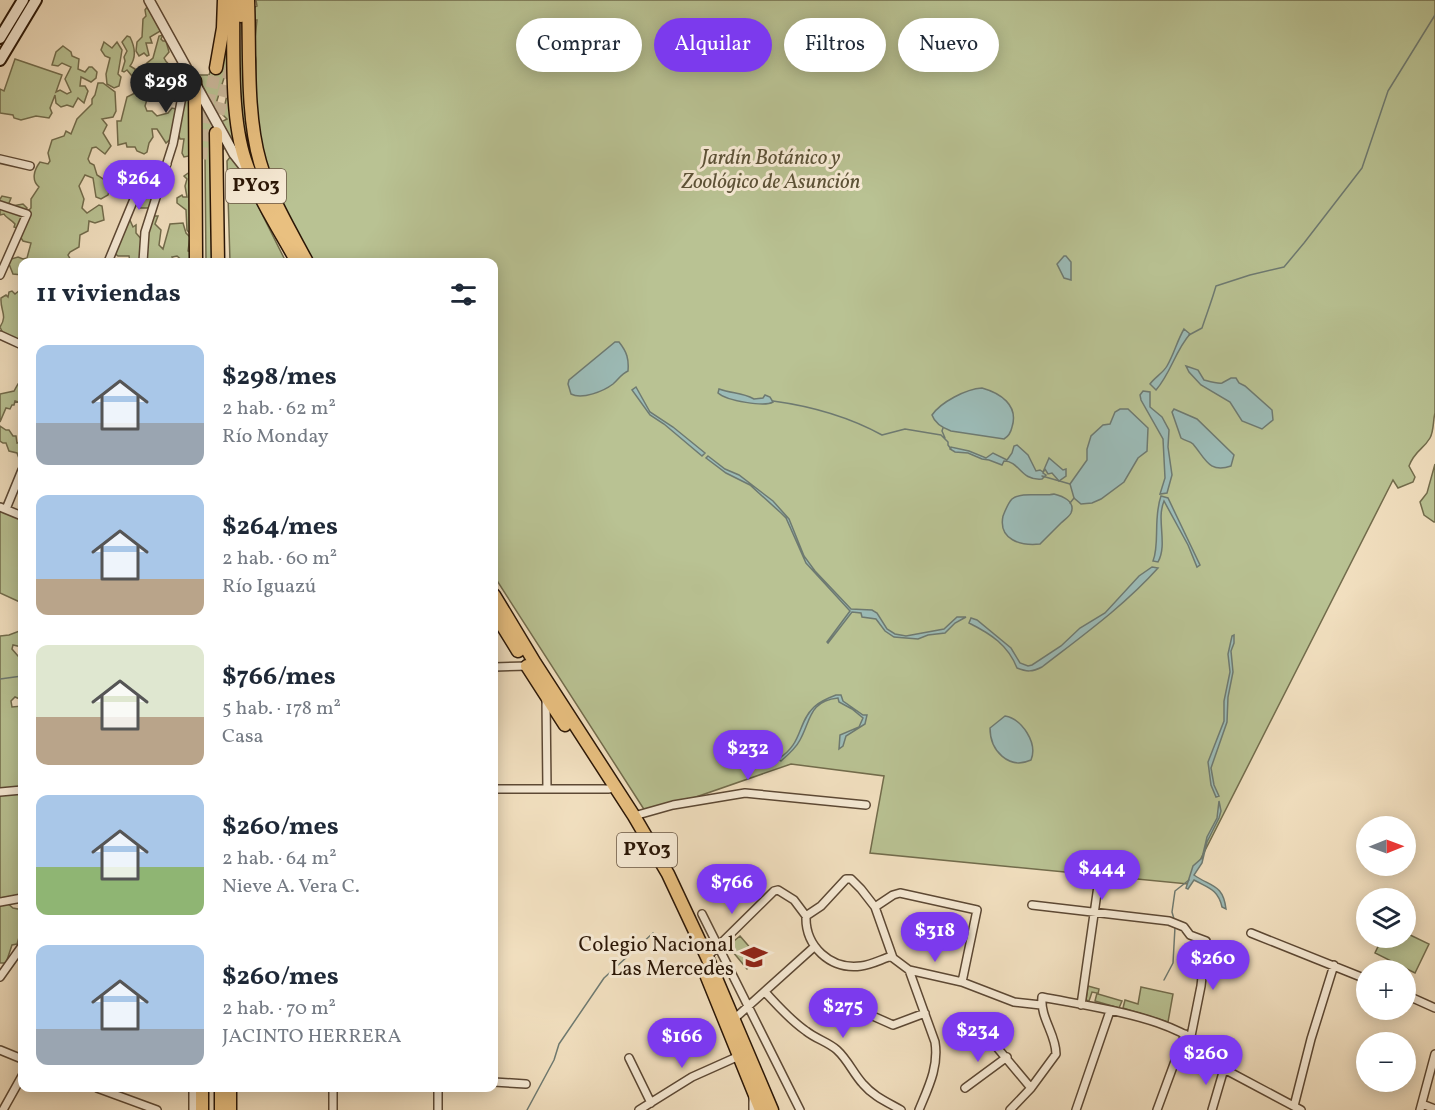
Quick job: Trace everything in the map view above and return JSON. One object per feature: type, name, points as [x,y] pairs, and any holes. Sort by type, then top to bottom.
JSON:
[{"type":"highway","points":[[216,68],[224,28],[224,0]]},
{"type":"highway","name":"PY03","points":[[233,0],[236,119],[241,147],[250,175],[295,258]]},
{"type":"highway","points":[[240,0],[241,16]]},
{"type":"highway","name":"PY03","points":[[248,0],[252,121],[256,147],[273,199],[305,258]]},
{"type":"highway","points":[[195,81],[196,258]]},
{"type":"highway","points":[[216,133],[218,258]]},
{"type":"highway","points":[[201,159],[202,258]]},
{"type":"highway","name":"PY03","points":[[498,602],[634,816],[668,874],[707,957],[772,1110]]},
{"type":"highway","name":"PY03","points":[[498,618],[649,854],[674,902],[761,1110]]},
{"type":"highway","points":[[202,1092],[202,1110]]},
{"type":"highway","points":[[221,1092],[221,1110]]},
{"type":"highway","points":[[230,1092],[230,1110]]},
{"type":"main road","points":[[0,38],[23,0]]},
{"type":"main road","points":[[0,60],[3,48],[36,0]]},
{"type":"street","points":[[149,0],[234,154],[250,175]]},
{"type":"street","points":[[143,258],[145,232],[173,144],[188,69]]},
{"type":"street","points":[[224,258],[222,158],[226,151],[234,154]]},
{"type":"street","points":[[0,159],[30,166]]},
{"type":"street","points":[[110,258],[139,187],[167,164]]},
{"type":"street","points":[[0,205],[27,214],[0,275]]},
{"type":"street","points":[[0,335],[18,343]]},
{"type":"street","points":[[18,478],[3,508],[18,514]]},
{"type":"street","points":[[498,667],[528,666]]},
{"type":"street","points":[[546,696],[547,789]]},
{"type":"street","points":[[498,789],[609,789]]},
{"type":"street","points":[[0,792],[18,790]]},
{"type":"street","points":[[634,816],[673,806],[745,793],[866,805]]},
{"type":"street","points":[[806,916],[821,906],[846,879],[851,879],[875,907],[892,956],[909,970],[962,982],[1014,1002],[1042,1001],[1081,1005],[1148,1020],[1188,1035],[1218,1057],[1224,1069],[1298,1108],[1311,1039],[1334,965]]},
{"type":"street","points":[[1081,1005],[1098,886]]},
{"type":"street","points":[[707,957],[774,891],[784,892],[794,900],[806,916],[806,924],[814,947],[833,962],[847,967],[862,966],[892,956]]},
{"type":"street","points":[[875,907],[900,893],[977,910],[962,982]]},
{"type":"street","points":[[0,902],[18,898]]},
{"type":"street","points":[[1032,905],[1169,921],[1184,927],[1190,935],[1206,941],[1201,986],[1188,1035],[1157,1110]]},
{"type":"street","points":[[702,914],[800,1110]]},
{"type":"street","points":[[1251,933],[1356,975]]},
{"type":"street","points":[[734,1019],[814,947]]},
{"type":"street","points":[[0,977],[18,952]]},
{"type":"street","points":[[909,970],[937,1054],[935,1067],[919,1110]]},
{"type":"street","points":[[765,992],[807,1033],[831,1045],[841,1053],[861,1082],[873,1094],[901,1110]]},
{"type":"street","points":[[1416,999],[1435,1008]]},
{"type":"street","points":[[1010,1110],[1031,1088],[1056,1054],[1042,1001]]},
{"type":"street","points":[[1076,1110],[1110,1011]]},
{"type":"street","points":[[866,1013],[893,1025],[925,1013]]},
{"type":"street","points":[[995,1045],[1031,1088]]},
{"type":"street","points":[[0,1050],[18,1057]]},
{"type":"street","points":[[1435,1054],[1421,1107],[1435,1109]]},
{"type":"street","points":[[639,1110],[692,1077],[739,1056]]},
{"type":"street","points":[[965,1088],[1007,1057]]},
{"type":"street","points":[[629,1059],[651,1103]]},
{"type":"street","points":[[1212,1110],[1224,1069]]},
{"type":"street","points":[[498,1082],[526,1084]]},
{"type":"street","points":[[3,1110],[18,1083]]},
{"type":"street","points":[[108,1092],[157,1110]]},
{"type":"street","points":[[193,1092],[193,1110]]},
{"type":"street","points":[[333,1092],[333,1110]]},
{"type":"street","points":[[438,1092],[438,1110]]},
{"type":"street","points":[[753,1092],[753,1110]]},
{"type":"green space","name":"Jardín Botánico y Zoológico de Asunción","points":[[256,0],[1435,0],[1435,413],[1432,432],[1409,466],[1415,477],[1413,482],[1398,488],[1393,480],[1188,884],[870,853],[884,776],[791,764],[647,814],[498,582],[498,258],[311,258],[273,184],[258,135],[254,48],[257,20],[252,20],[252,8],[257,6]]},
{"type":"green space","points":[[147,7],[162,30],[150,37],[152,43],[146,43],[149,55],[144,53],[139,56],[136,51],[137,42],[142,37],[143,19],[146,16]]},
{"type":"green space","points":[[237,17],[244,17],[248,141],[263,190],[247,153],[241,125]]},
{"type":"green space","points":[[228,34],[229,62],[215,107],[224,109],[229,85],[236,149],[221,122],[227,119],[222,114],[223,109],[214,108],[197,75],[209,75],[211,69],[220,72]]},
{"type":"green space","points":[[163,35],[161,39],[166,41],[169,52],[164,58],[169,65],[181,69],[183,73],[180,80],[176,81],[174,75],[164,66],[160,70],[149,67],[147,63],[153,58],[159,36]]},
{"type":"green space","points":[[127,36],[130,37],[134,48],[130,66],[135,69],[135,72],[132,76],[127,70],[122,71],[127,51],[122,42]]},
{"type":"green space","points":[[104,42],[112,48],[117,42],[122,50],[118,74],[121,77],[119,86],[114,88],[107,84],[106,74],[110,58],[105,56],[101,50]]},
{"type":"green space","points":[[63,46],[71,52],[72,56],[79,59],[78,69],[85,72],[92,67],[97,72],[96,78],[91,82],[81,77],[80,86],[85,86],[88,91],[84,103],[78,98],[73,107],[67,105],[61,107],[56,103],[55,95],[49,118],[36,116],[21,120],[14,118],[13,115],[0,113],[0,89],[4,91],[15,59],[62,75],[56,92],[60,90],[67,94],[71,92],[65,79],[71,67],[62,63],[58,66],[52,65],[56,52]]},
{"type":"green space","points":[[98,83],[103,83],[115,92],[116,111],[113,117],[102,119],[107,125],[103,133],[111,146],[105,154],[96,147],[92,148],[88,159],[94,165],[97,175],[111,184],[108,195],[101,199],[96,197],[93,178],[85,175],[79,186],[84,199],[82,208],[87,213],[99,205],[102,206],[104,220],[95,223],[89,221],[88,231],[80,235],[79,247],[70,252],[68,255],[70,258],[27,258],[31,243],[21,238],[21,224],[17,228],[14,227],[15,224],[4,214],[0,215],[0,199],[2,196],[11,198],[9,203],[12,206],[23,204],[27,208],[25,214],[31,208],[31,199],[39,187],[34,178],[35,172],[40,162],[48,164],[50,161],[48,153],[52,140],[64,136],[66,131],[71,134],[77,119],[92,104]]},
{"type":"green space","points":[[145,83],[150,90],[145,106],[147,111],[152,111],[157,116],[168,113],[172,108],[176,109],[185,98],[193,98],[194,155],[184,157],[182,153],[184,139],[175,135],[166,143],[157,129],[152,129],[153,137],[144,154],[137,151],[135,147],[127,147],[126,143],[118,145],[117,121],[121,121],[127,97],[141,90],[141,86]]},
{"type":"green space","points":[[198,93],[225,148],[221,151],[214,258],[206,258],[205,157],[197,157]]},
{"type":"green space","points":[[231,156],[234,158],[284,258],[230,258],[227,161]]},
{"type":"green space","points":[[142,169],[151,177],[159,175],[163,186],[158,203],[151,208],[139,208],[134,202],[140,195],[144,179],[138,176],[138,172]]},
{"type":"green space","points":[[194,169],[190,234],[187,230],[186,210],[177,203],[177,198],[182,195],[187,197],[185,186],[187,179],[184,176]]},
{"type":"green space","points":[[154,216],[158,216],[155,224],[161,230],[159,245],[163,249],[170,224],[183,223],[190,237],[188,251],[192,252],[193,258],[177,256],[173,258],[129,258],[129,256],[118,256],[112,251],[112,242],[129,218],[133,227],[136,225],[136,233],[142,240]]},
{"type":"green space","points":[[18,257],[20,258],[18,258],[18,275],[13,274],[9,264],[11,259]]},
{"type":"green space","points":[[12,291],[15,294],[18,292],[18,339],[7,342],[0,327],[4,316],[1,298],[6,295],[8,297],[9,292]]},
{"type":"green space","points":[[18,384],[18,402],[15,401],[10,409],[6,408],[0,422],[0,394],[14,391]]},
{"type":"green space","points":[[0,426],[16,436],[18,456],[17,453],[9,451],[6,443],[0,441]]},
{"type":"green space","points":[[1435,464],[1434,522],[1424,515],[1420,502],[1427,493]]},
{"type":"green space","points":[[0,511],[18,518],[18,601],[0,593]]},
{"type":"green space","points":[[18,632],[18,646],[13,645],[12,649],[18,656],[18,698],[15,697],[11,701],[12,707],[18,706],[18,896],[0,898],[0,636]]},
{"type":"green space","points":[[6,902],[18,909],[18,941],[17,944],[12,945],[6,963],[0,963],[0,903]]},
{"type":"green space","points":[[740,936],[759,958],[747,969],[728,946]]},
{"type":"green space","points":[[1416,938],[1429,944],[1416,971],[1416,960],[1389,960],[1375,953],[1377,948],[1416,948]]},
{"type":"green space","points":[[1088,986],[1099,989],[1098,994],[1122,1001],[1119,1008],[1095,1001],[1097,993],[1092,992],[1089,1001],[1086,1000]]},
{"type":"green space","points":[[1141,987],[1173,994],[1168,1022],[1123,1008],[1125,1000],[1138,1004]]},
{"type":"water","points":[[1064,256],[1071,262],[1071,280],[1064,278],[1057,264]]},
{"type":"water","points":[[1184,329],[1190,334],[1156,390],[1150,384],[1167,366]]},
{"type":"water","points":[[615,342],[619,342],[626,352],[628,371],[599,392],[581,396],[571,394],[569,380]]},
{"type":"water","points":[[1186,366],[1198,370],[1204,380],[1210,382],[1222,383],[1236,378],[1272,410],[1273,420],[1262,429],[1242,421],[1230,402],[1201,385]]},
{"type":"water","points":[[636,387],[650,412],[705,453],[702,456],[650,415],[632,390]]},
{"type":"water","points":[[982,388],[1001,397],[1013,412],[1011,431],[1006,438],[951,431],[935,421],[932,415],[948,401],[969,391]]},
{"type":"water","points":[[719,389],[754,399],[763,398],[765,395],[773,402],[762,404],[737,401],[718,393]]},
{"type":"water","points":[[1143,391],[1150,392],[1150,407],[1162,417],[1169,430],[1168,447],[1172,475],[1167,493],[1160,494],[1165,478],[1163,439],[1141,400],[1140,395]]},
{"type":"water","points":[[1128,409],[1148,428],[1147,451],[1138,458],[1124,482],[1101,499],[1081,504],[1074,498],[1070,484],[1087,460],[1087,449],[1091,436],[1103,425],[1110,424],[1115,412]]},
{"type":"water","points":[[1174,409],[1197,419],[1234,455],[1231,466],[1217,468],[1212,466],[1193,444],[1181,438],[1172,412]]},
{"type":"water","points":[[1017,445],[1028,455],[1036,471],[1043,472],[1049,458],[1063,470],[1066,469],[1066,476],[1059,481],[1052,473],[1048,474],[1045,469],[1043,473],[1046,475],[1042,479],[1035,479],[1009,462],[1004,461],[1002,465],[950,449],[951,447],[969,451],[986,458],[993,453],[1007,460],[1014,446]]},
{"type":"water","points":[[708,456],[725,469],[739,475],[773,501],[789,519],[804,556],[851,609],[872,610],[877,613],[887,629],[895,634],[906,636],[944,629],[957,617],[966,617],[955,623],[945,633],[918,639],[894,637],[885,631],[876,619],[862,617],[861,613],[852,612],[828,643],[850,611],[806,563],[786,518],[750,485],[726,473],[706,458]]},
{"type":"water","points":[[1054,494],[1070,502],[1071,513],[1040,544],[1026,544],[1008,536],[1002,524],[1003,516],[1012,499],[1021,495]]},
{"type":"water","points":[[1161,496],[1168,498],[1200,565],[1197,567],[1164,501],[1161,516],[1161,555],[1158,562],[1153,561],[1156,547],[1157,513]]},
{"type":"water","points":[[1152,567],[1158,568],[1117,608],[1042,667],[1035,670],[1027,671],[1017,668],[1009,653],[998,641],[969,623],[971,618],[977,620],[1011,648],[1020,663],[1032,665],[1061,646],[1080,628],[1105,613],[1139,576]]},
{"type":"water","points":[[1234,635],[1231,651],[1233,672],[1228,697],[1227,722],[1211,768],[1219,796],[1216,797],[1211,785],[1208,762],[1224,721],[1224,701],[1230,672],[1228,654]]},
{"type":"water","points":[[841,695],[843,701],[863,715],[867,715],[865,724],[846,736],[843,746],[839,749],[840,735],[859,727],[863,718],[839,702],[838,698],[828,700],[816,707],[794,749],[781,761],[778,759],[792,747],[814,707],[821,701]]},
{"type":"water","points":[[1005,716],[1017,722],[1027,733],[1032,746],[1031,760],[1015,762],[1008,760],[997,751],[990,728]]},
{"type":"water","points":[[1219,801],[1221,811],[1219,818],[1207,842],[1202,863],[1194,875],[1219,890],[1226,909],[1222,907],[1218,896],[1204,885],[1194,880],[1188,889],[1186,888],[1193,866],[1202,858],[1207,837],[1217,818]]},
{"type":"waterway","points":[[1189,335],[1202,328],[1216,286],[1284,267],[1362,168],[1388,91],[1435,15]]},
{"type":"waterway","points":[[773,401],[829,413],[882,435],[905,429],[941,435],[951,449]]},
{"type":"waterway","points":[[943,428],[945,438]]},
{"type":"waterway","points":[[1042,476],[1070,484]]},
{"type":"waterway","points":[[1070,503],[1074,498]]},
{"type":"waterway","points":[[0,679],[18,677]]},
{"type":"waterway","points":[[1174,919],[1172,912],[1175,891],[1189,880]]},
{"type":"waterway","points":[[1164,980],[1173,963],[1175,927]]},
{"type":"waterway","points":[[527,1110],[554,1060],[559,1044],[604,978],[653,933]]},
{"type":"tunnel","points":[[236,47],[241,16]]},
{"type":"tunnel","points":[[216,132],[218,115],[232,64]]},
{"type":"tunnel","points":[[201,159],[206,112],[216,68]]},
{"type":"place","name":"Colegio Nacional Las Mercedes","points":[[754,957]]}]
